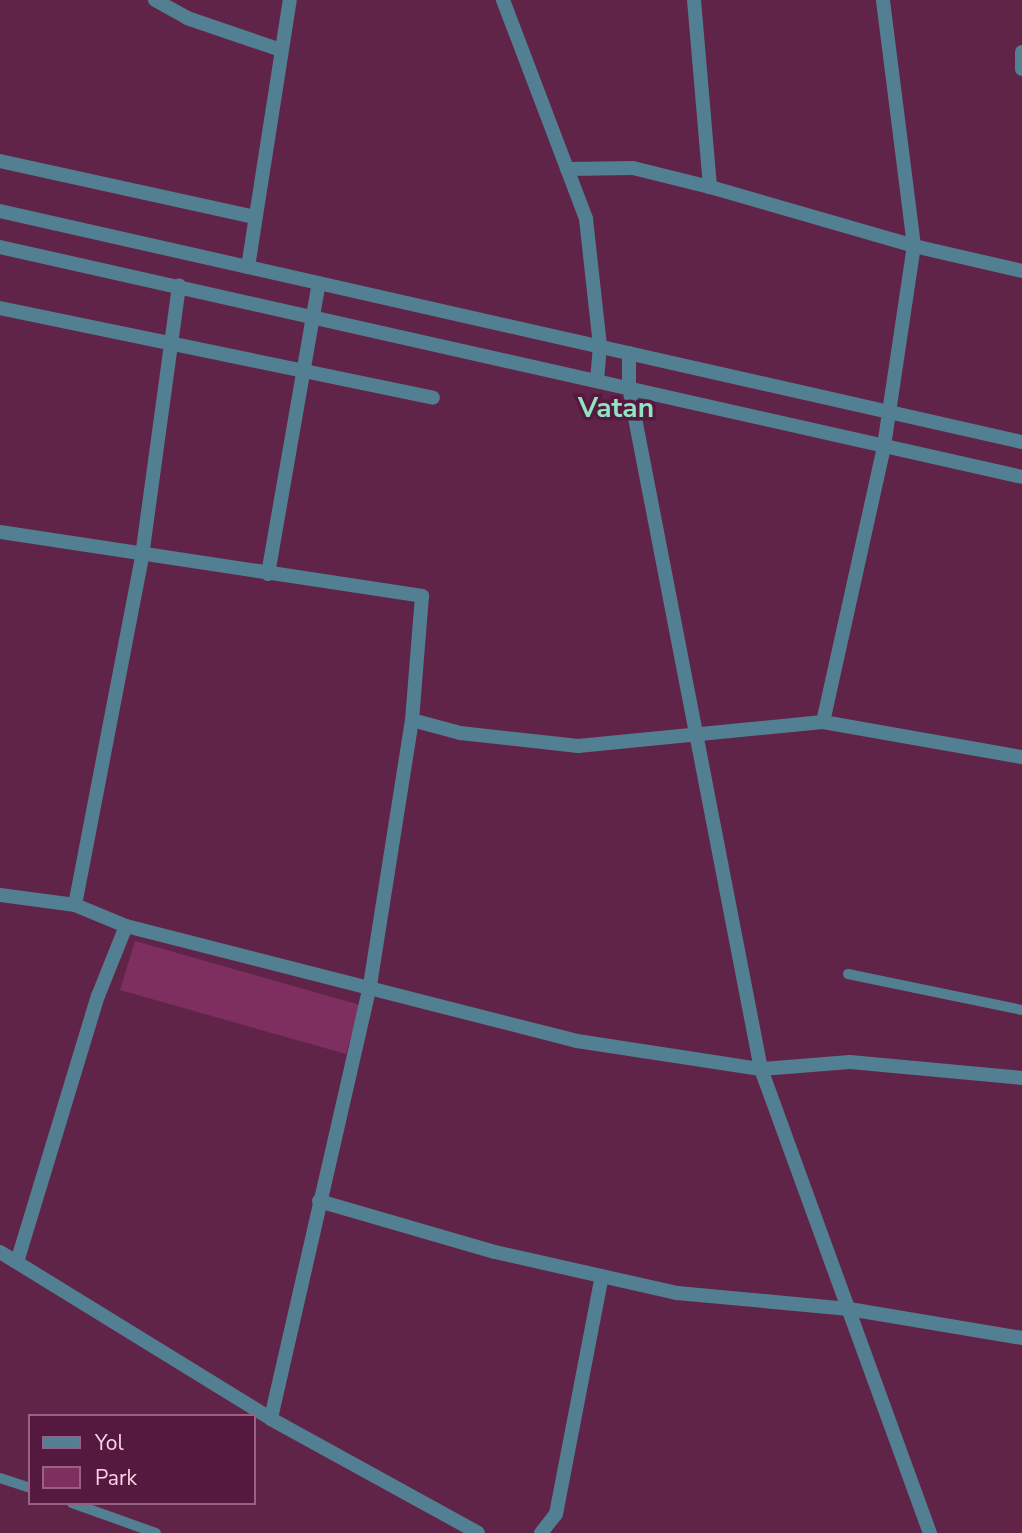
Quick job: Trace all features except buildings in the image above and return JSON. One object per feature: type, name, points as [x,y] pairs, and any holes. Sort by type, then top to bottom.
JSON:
[{"type":"street","points":[[155,0],[281,50]]},
{"type":"street","points":[[248,267],[290,0]]},
{"type":"street","points":[[503,0],[586,219],[600,346],[597,380]]},
{"type":"street","points":[[694,0],[710,187]]},
{"type":"street","points":[[823,722],[884,446],[914,246],[883,0]]},
{"type":"street","points":[[1022,52],[1022,69]]},
{"type":"street","points":[[0,161],[255,217]]},
{"type":"street","points":[[567,169],[633,168],[710,187],[914,246],[1022,271]]},
{"type":"street","points":[[0,211],[1022,442]]},
{"type":"street","points":[[0,247],[1022,477]]},
{"type":"street","points":[[268,574],[319,283]]},
{"type":"street","points":[[75,905],[142,556],[179,286]]},
{"type":"street","points":[[0,308],[432,397]]},
{"type":"street","points":[[629,353],[629,387],[694,739],[761,1069],[930,1533]]},
{"type":"street","points":[[0,533],[422,596],[412,720],[369,990],[271,1419]]},
{"type":"street","points":[[412,720],[460,733],[578,746],[694,739],[823,722],[1022,757]]},
{"type":"street","points":[[0,895],[75,905],[126,926],[577,1041],[761,1069],[850,1062],[1022,1078]]},
{"type":"street","points":[[17,1262],[98,996],[126,926]]},
{"type":"street","points":[[319,1201],[602,1276],[677,1293],[849,1309],[1022,1338]]},
{"type":"street","points":[[0,1252],[271,1419],[478,1533]]},
{"type":"street","points":[[541,1533],[556,1514],[602,1276]]},
{"type":"lane","points":[[848,974],[1022,1010]]},
{"type":"lane","points":[[0,1478],[28,1487]]},
{"type":"lane","points":[[78,1505],[156,1533]]},
{"type":"green space","points":[[135,941],[360,1005],[346,1054],[120,990]]},
{"type":"district","name":"Vatan","points":[[616,408]]}]
